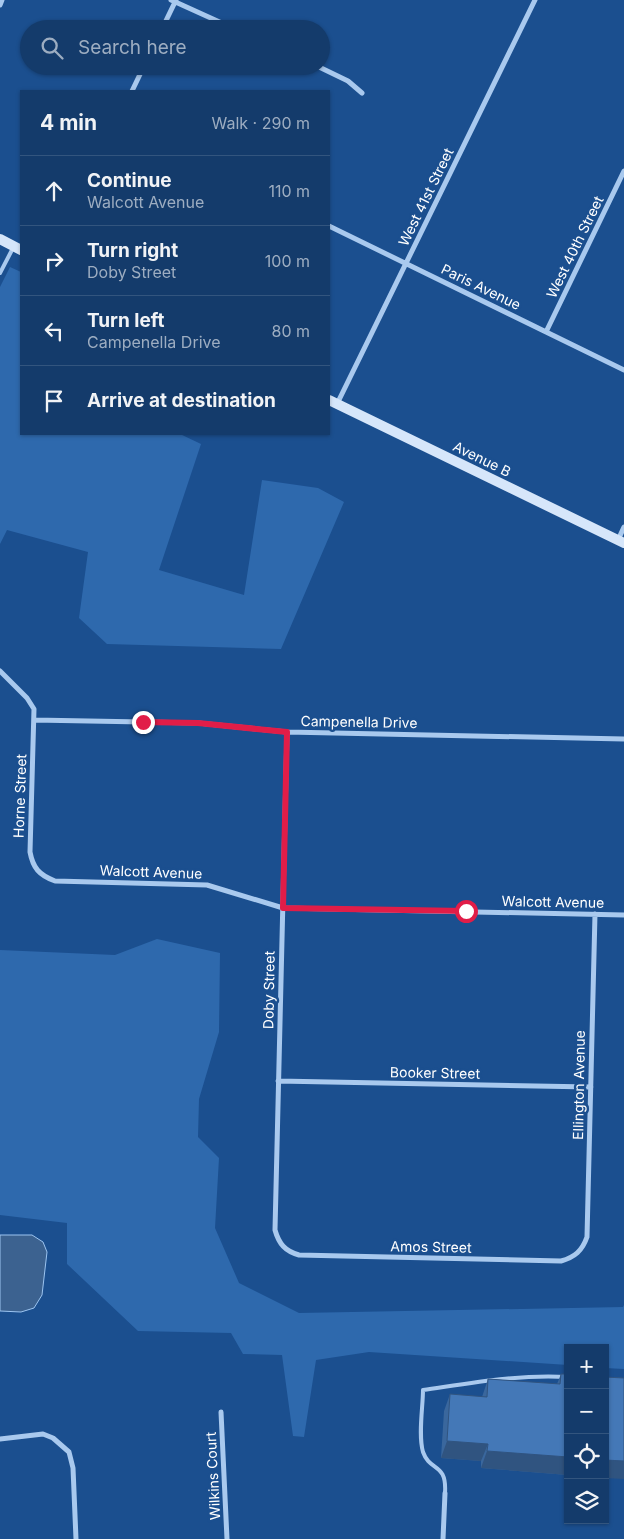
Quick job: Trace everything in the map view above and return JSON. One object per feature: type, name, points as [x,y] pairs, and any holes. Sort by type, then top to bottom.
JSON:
[{"type":"main road","points":[[0,239],[18,248]]},
{"type":"main road","name":"Avenue B","points":[[333,402],[621,542]]},
{"type":"street","points":[[0,5],[2,0]]},
{"type":"street","name":"West 41st Street","points":[[333,402],[407,264],[535,0]]},
{"type":"street","points":[[166,20],[174,1],[215,20]]},
{"type":"street","points":[[330,72],[348,81],[362,93]]},
{"type":"street","points":[[132,90],[140,75]]},
{"type":"street","name":"West 40th Street","points":[[546,332],[624,171]]},
{"type":"street","name":"Paris Avenue","points":[[330,226],[624,370]]},
{"type":"street","points":[[621,542],[624,527]]},
{"type":"street","points":[[0,671],[27,698],[34,709],[34,720]]},
{"type":"street","name":"Campenella Drive","points":[[34,720],[198,723],[287,732],[624,739]]},
{"type":"street","name":"Horne Street","points":[[34,720],[30,852],[32,863],[37,871]]},
{"type":"street","name":"Doby Street","points":[[284,1247],[278,1240],[275,1230],[287,732]]},
{"type":"street","name":"Walcott Avenue","points":[[37,871],[55,881],[207,884],[283,908],[624,915]]},
{"type":"street","name":"Ellington Avenue","points":[[578,1253],[584,1247],[587,1237],[595,914]]},
{"type":"street","name":"Booker Street","points":[[278,1081],[591,1087]]},
{"type":"street","name":"Amos Street","points":[[284,1247],[299,1255],[561,1261],[571,1258],[578,1253]]},
{"type":"street","name":"Wilkins Court","points":[[221,1412],[227,1539]]},
{"type":"street","points":[[0,1439],[43,1434],[69,1452],[73,1468],[76,1539]]},
{"type":"street","points":[[443,1539],[445,1494]]},
{"type":"lane","points":[[0,273],[18,248]]},
{"type":"lane","points":[[445,1494],[446,1481],[444,1476],[423,1452],[423,1390],[502,1378],[564,1377]]},
{"type":"shaded area","points":[[10,267],[20,272],[20,435],[182,435],[201,444],[159,570],[244,595],[262,480],[318,488],[344,502],[281,649],[107,644],[79,618],[88,552],[7,530],[0,544],[0,287]]},
{"type":"shaded area","points":[[157,939],[220,953],[219,1032],[199,1099],[198,1137],[219,1158],[215,1228],[239,1283],[299,1313],[623,1307],[624,1305],[624,1369],[609,1368],[609,1344],[564,1344],[564,1365],[369,1352],[316,1360],[304,1437],[293,1436],[282,1355],[243,1354],[231,1333],[138,1331],[67,1264],[67,1223],[0,1215],[0,950],[115,955]]},
{"type":"shaded area","points":[[0,1235],[32,1235],[43,1242],[47,1252],[42,1295],[34,1308],[21,1312],[0,1311]]},
{"type":"building","points":[[561,1374],[564,1374],[564,1457],[487,1451],[488,1444],[447,1441],[450,1394],[487,1397],[488,1379],[560,1384]]},
{"type":"building","points":[[609,1377],[624,1378],[624,1461],[609,1460]]},
{"type":"route","points":[[143,722],[198,723],[287,732],[283,908],[466,911]]}]
